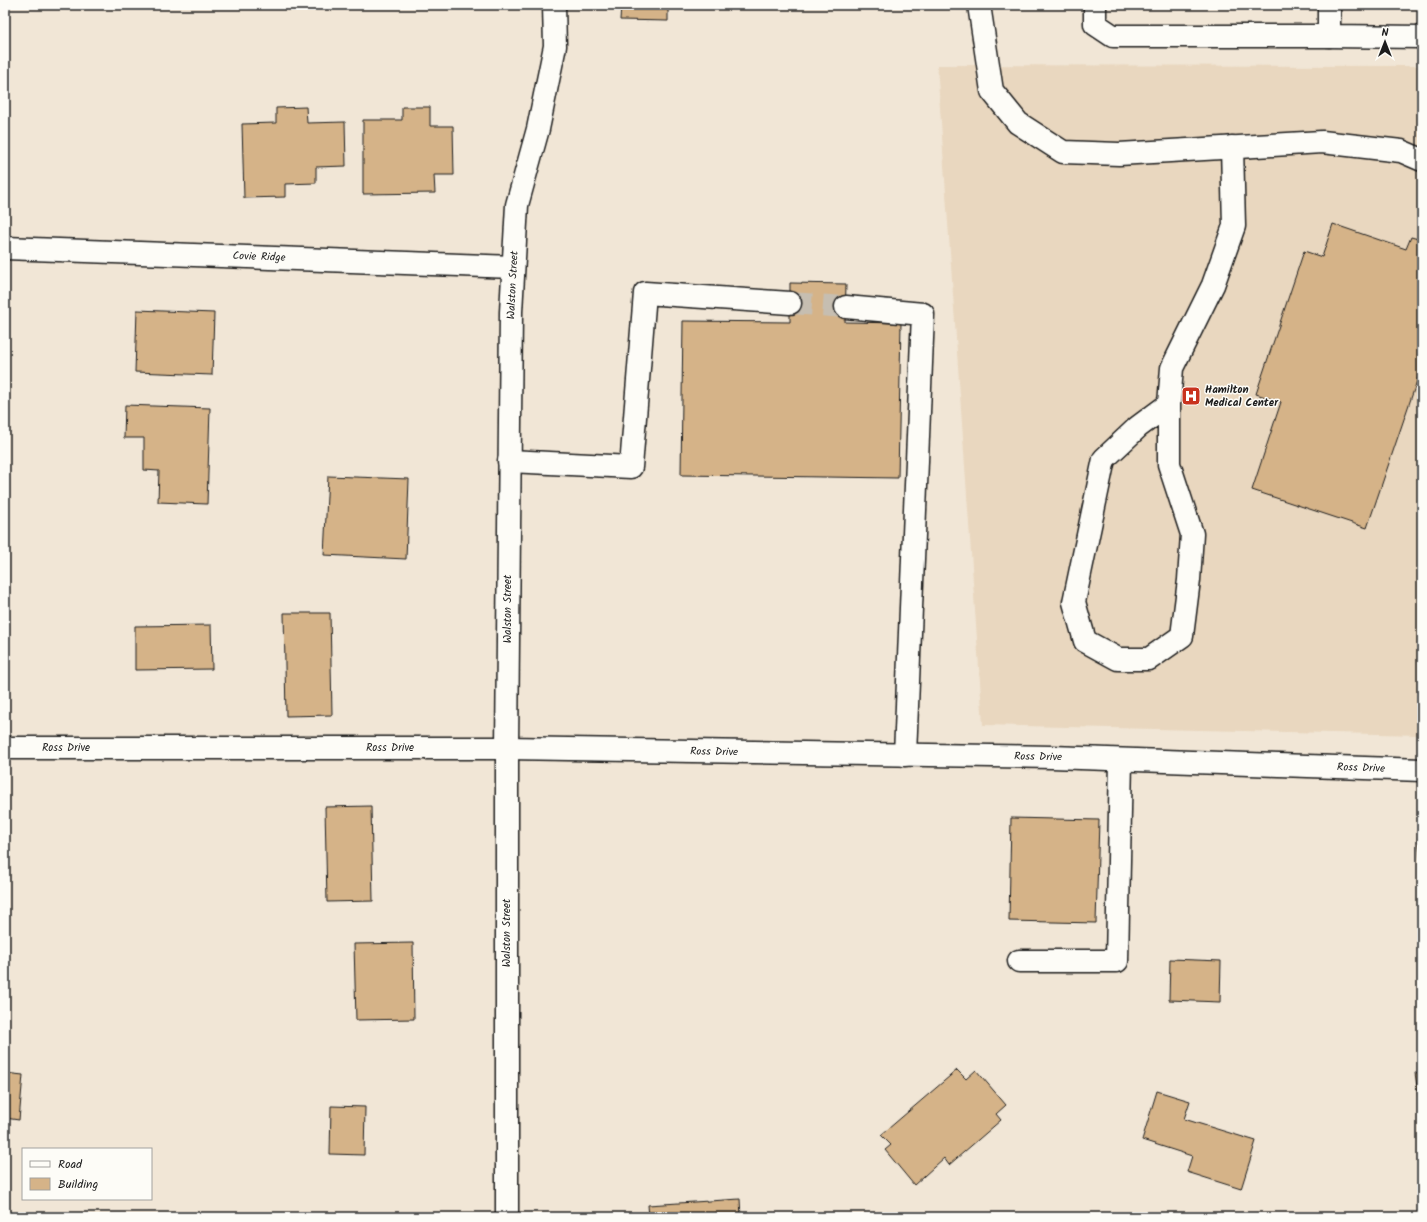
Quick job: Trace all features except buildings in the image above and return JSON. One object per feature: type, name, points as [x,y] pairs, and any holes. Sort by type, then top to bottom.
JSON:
[{"type":"street","name":"Walston Street","points":[[507,1217],[507,748],[511,312],[517,205],[538,128],[555,46],[554,5]]},
{"type":"street","points":[[979,5],[992,91],[1018,123],[1063,152],[1119,154],[1322,142],[1401,151],[1422,160]]},
{"type":"street","points":[[1095,5],[1095,24],[1114,36],[1422,37]]},
{"type":"street","points":[[1329,5],[1329,36]]},
{"type":"street","points":[[1169,404],[1138,427],[1104,459],[1074,602],[1084,641],[1118,659],[1149,659],[1182,636],[1189,580],[1192,534],[1169,464],[1169,404],[1172,368],[1213,285],[1234,226],[1232,147]]},
{"type":"street","name":"Covie Ridge","points":[[5,248],[513,266]]},
{"type":"street","points":[[510,461],[631,467],[645,293],[790,303]]},
{"type":"street","points":[[846,307],[923,314],[905,755]]},
{"type":"street","name":"Ross Drive","points":[[5,748],[507,748],[1121,760],[1422,770]]},
{"type":"street","points":[[1019,961],[1117,961],[1121,760]]},
{"type":"shaded area","name":"Hamilton Medical Center","points":[[937,65],[1422,66],[1422,735],[983,725]]},
{"type":"tunnel","points":[[790,303],[846,307]]},
{"type":"place","name":"Hamilton Medical Center","points":[[1191,396]]}]
